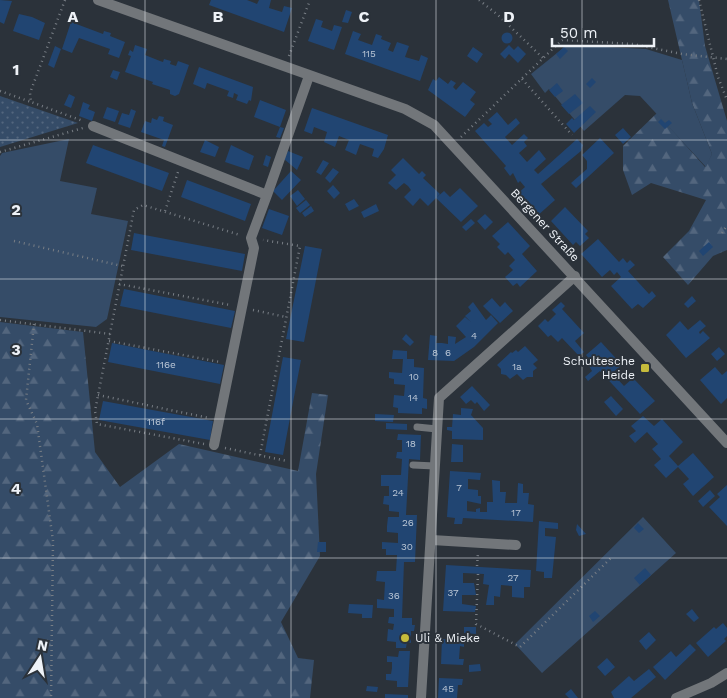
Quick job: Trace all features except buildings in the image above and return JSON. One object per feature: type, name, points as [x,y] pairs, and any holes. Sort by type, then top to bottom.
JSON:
[{"type":"street","name":"Bergener Straße","points":[[98,0],[405,109],[434,125],[454,144],[727,443]]},
{"type":"street","points":[[214,445],[254,248],[251,238],[309,76]]},
{"type":"street","points":[[93,126],[182,163],[267,195]]},
{"type":"street","points":[[421,698],[440,398],[575,276]]},
{"type":"street","points":[[432,540],[516,545]]},
{"type":"street","points":[[676,698],[711,683],[727,673]]},
{"type":"lane","points":[[417,427],[437,429]]},
{"type":"lane","points":[[413,465],[435,466]]},
{"type":"path","points":[[31,102],[30,93],[66,0]]},
{"type":"path","points":[[285,67],[310,0]]},
{"type":"path","points":[[479,0],[498,15],[543,58]]},
{"type":"path","points":[[699,0],[713,58],[727,100]]},
{"type":"path","points":[[454,144],[562,40],[633,44],[682,54],[727,59]]},
{"type":"path","points":[[522,79],[572,135]]},
{"type":"path","points":[[0,91],[93,126]]},
{"type":"path","points":[[0,152],[69,130],[93,126]]},
{"type":"path","points":[[165,211],[182,163]]},
{"type":"path","points":[[260,455],[300,246],[251,238],[143,205],[134,210],[122,266],[95,411],[97,424],[214,445],[287,461]]},
{"type":"path","points":[[722,233],[727,225]]},
{"type":"path","points":[[14,241],[122,266]]},
{"type":"path","points":[[119,284],[286,316]]},
{"type":"path","points":[[0,320],[110,334]]},
{"type":"path","points":[[34,324],[26,400],[36,424],[53,541],[51,698]]},
{"type":"path","points":[[109,341],[230,364]]},
{"type":"path","points":[[98,396],[218,420]]},
{"type":"path","points":[[478,574],[476,624],[520,647],[613,556]]},
{"type":"green space","points":[[668,0],[699,0],[705,46],[727,121],[727,250],[713,256],[688,285],[663,257],[689,231],[706,200],[651,183],[632,195],[623,170],[623,146],[657,113],[705,167],[712,154],[692,103]]},
{"type":"green space","points":[[567,45],[646,49],[682,60],[692,103],[712,154],[706,167],[640,96],[625,95],[584,131],[549,89],[545,93],[531,74]]},
{"type":"green space","points":[[0,96],[78,123],[0,147]]},
{"type":"green space","points":[[69,139],[60,181],[97,188],[91,214],[128,221],[107,319],[96,327],[0,317],[0,156],[2,153]]},
{"type":"green space","points":[[0,322],[83,332],[95,452],[120,487],[179,444],[298,471],[312,393],[328,395],[316,474],[320,556],[281,622],[298,658],[314,660],[310,698],[0,698]]},
{"type":"green space","points":[[643,517],[676,553],[542,673],[515,644]]},
{"type":"place","name":"Schultesche Heide","points":[[645,368]]},
{"type":"place","name":"Uli & Mieke","points":[[405,638]]}]
